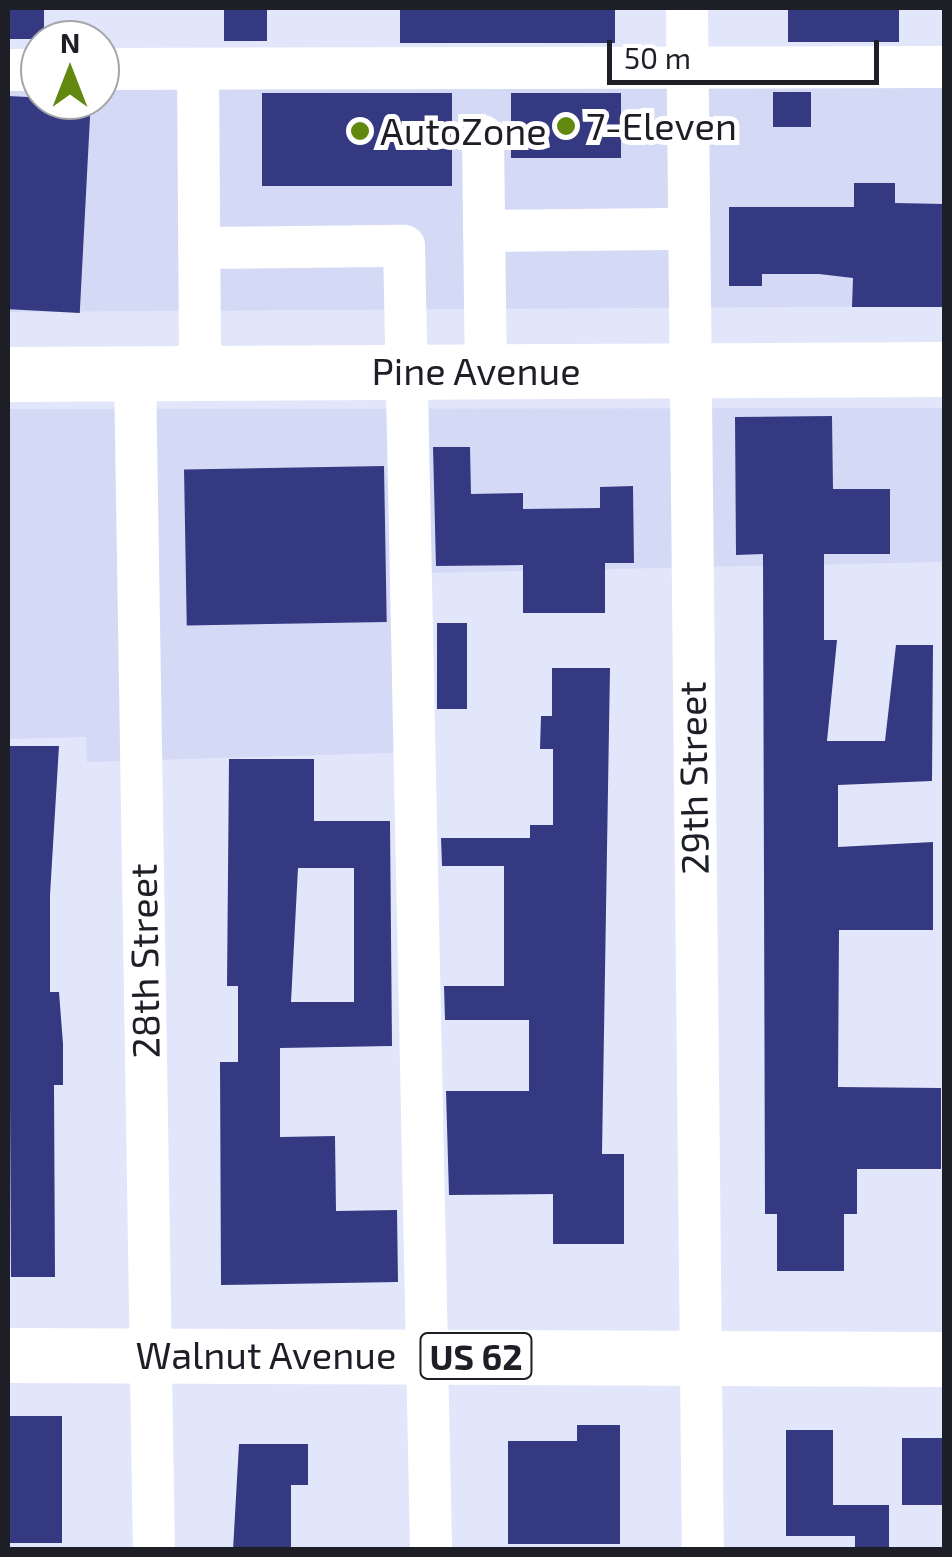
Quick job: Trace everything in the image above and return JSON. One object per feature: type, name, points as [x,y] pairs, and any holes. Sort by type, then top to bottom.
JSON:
[{"type":"main road","name":"Pine Avenue","points":[[8,374],[944,369]]},
{"type":"main road","name":"Walnut Avenue","points":[[8,1355],[944,1359]]},
{"type":"street","name":"29th Street","points":[[687,8],[703,1550]]},
{"type":"street","points":[[120,70],[944,67]]},
{"type":"street","points":[[198,68],[200,372]]},
{"type":"street","points":[[483,136],[486,372]]},
{"type":"street","points":[[484,230],[689,229]]},
{"type":"street","points":[[199,248],[404,246],[431,1550]]},
{"type":"street","name":"28th Street","points":[[135,373],[154,1550]]},
{"type":"shaded area","points":[[944,53],[944,306],[8,312],[8,56],[20,56],[20,120],[120,120],[120,55]]},
{"type":"shaded area","points":[[944,408],[944,562],[422,573],[424,752],[87,762],[86,737],[8,739],[8,409]]},
{"type":"building","points":[[8,8],[44,8],[44,20],[20,20],[20,39],[8,39]]},
{"type":"building","points":[[224,8],[267,8],[267,41],[224,41]]},
{"type":"building","points":[[400,8],[615,8],[615,43],[400,43]]},
{"type":"building","points":[[788,8],[899,8],[899,42],[788,42]]},
{"type":"building","points":[[773,92],[811,92],[811,127],[773,127]]},
{"type":"building","points":[[262,93],[452,93],[452,186],[262,186]]},
{"type":"building","points":[[511,93],[621,93],[621,158],[511,158]]},
{"type":"building","points":[[8,96],[20,97],[20,120],[90,120],[80,313],[8,309]]},
{"type":"building","points":[[854,183],[895,183],[895,203],[944,204],[944,307],[852,307],[853,278],[819,274],[762,274],[762,286],[729,286],[729,207],[854,207]]},
{"type":"building","points":[[832,416],[833,489],[890,489],[890,554],[824,554],[824,640],[837,640],[827,741],[885,741],[896,645],[933,645],[932,781],[838,785],[838,847],[933,842],[933,930],[839,930],[838,1087],[941,1088],[941,1169],[857,1169],[857,1214],[844,1214],[844,1271],[777,1271],[777,1214],[765,1214],[763,554],[736,555],[735,417]]},
{"type":"building","points":[[433,447],[470,447],[471,494],[523,493],[523,509],[600,508],[600,487],[633,486],[634,563],[605,563],[605,613],[523,613],[523,565],[436,566]]},
{"type":"building","points":[[384,466],[387,622],[187,625],[184,469]]},
{"type":"building","points":[[437,623],[467,623],[467,709],[437,709]]},
{"type":"building","points":[[552,668],[610,668],[602,1154],[624,1154],[624,1244],[553,1244],[553,1194],[449,1195],[446,1091],[529,1091],[529,1020],[445,1020],[444,986],[504,986],[504,866],[442,866],[441,838],[530,838],[530,825],[553,825],[553,749],[540,749],[541,716],[552,716]]},
{"type":"building","points":[[8,746],[59,746],[50,895],[50,992],[59,992],[63,1044],[63,1085],[54,1085],[55,1277],[11,1277]]},
{"type":"building","points":[[229,759],[314,759],[314,821],[390,821],[392,1046],[280,1048],[280,1137],[335,1136],[336,1211],[397,1210],[398,1282],[221,1285],[220,1062],[238,1062],[238,986],[227,986]],"holes":[[[298,868],[354,868],[354,1002],[291,1002]]]},
{"type":"building","points":[[8,1416],[62,1416],[62,1543],[8,1543]]},
{"type":"building","points":[[577,1425],[620,1425],[620,1544],[508,1544],[508,1441],[577,1441]]},
{"type":"building","points":[[786,1430],[833,1430],[833,1505],[889,1505],[889,1547],[855,1547],[855,1536],[786,1536]]},
{"type":"building","points":[[902,1438],[944,1438],[944,1505],[902,1505]]},
{"type":"building","points":[[239,1444],[308,1444],[308,1485],[291,1485],[291,1550],[233,1550]]},
{"type":"place","name":"7-Eleven","points":[[566,126]]},
{"type":"place","name":"AutoZone","points":[[360,131]]}]
